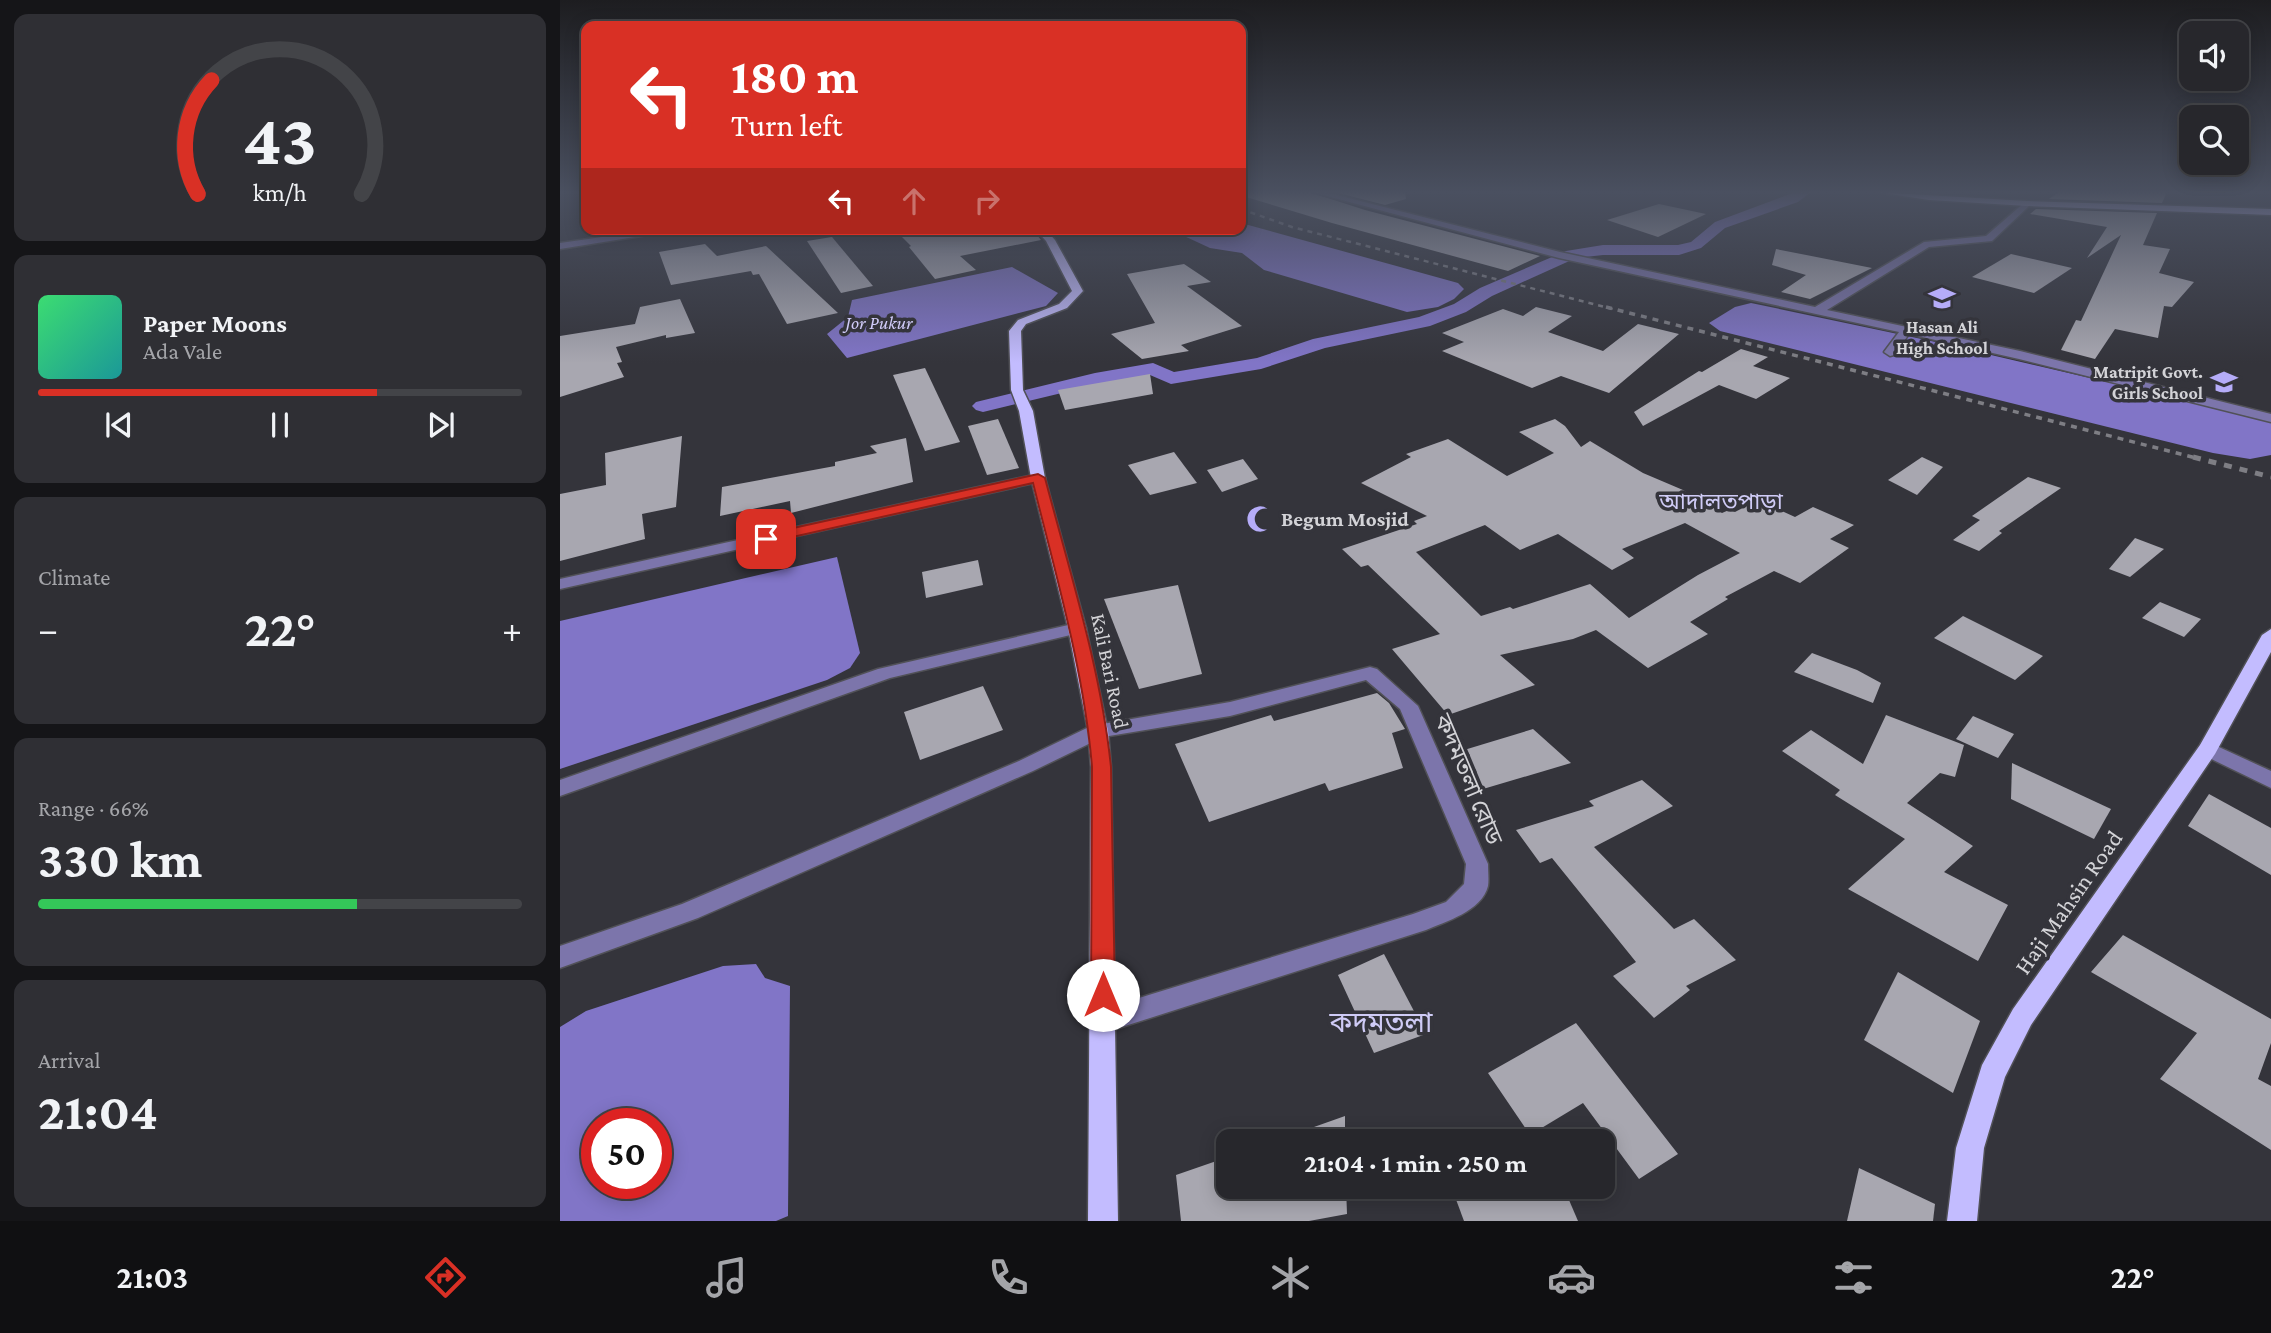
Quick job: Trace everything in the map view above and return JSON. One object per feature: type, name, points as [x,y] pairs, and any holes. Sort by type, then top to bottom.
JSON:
[{"type":"main road","name":"Kali Bari Road","points":[[1055,249],[1078,291],[1063,306],[1022,322],[1015,331],[1017,390],[1026,411],[1038,478],[1077,628],[1098,731],[1101,767],[1103,1221]]},
{"type":"main road","name":"Haji Mahsin Road","points":[[1962,1221],[1970,1149],[1992,1074],[2022,1017],[2208,749],[2271,635]]},
{"type":"street","points":[[1536,249],[2033,359],[2271,418]]},
{"type":"street","points":[[1817,311],[1919,249]]},
{"type":"street","points":[[1890,352],[1906,331]]},
{"type":"street","points":[[560,583],[1038,478]]},
{"type":"street","points":[[560,788],[885,673],[1077,628]]},
{"type":"street","name":"কদমতলা রোড","points":[[1098,731],[1230,709],[1370,673],[1408,706],[1477,864],[1476,887],[1454,909],[1103,1021]]},
{"type":"street","points":[[560,957],[690,911],[1026,766],[1098,731]]},
{"type":"street","points":[[2208,749],[2271,780]]},
{"type":"water","points":[[1216,249],[1335,249],[1458,283],[1464,289],[1454,299],[1438,307],[1407,312],[1264,270],[1242,253]]},
{"type":"water","name":"Jor Pukur","points":[[1012,267],[1058,293],[1046,306],[847,358],[827,334],[848,317],[852,300]]},
{"type":"water","points":[[1751,303],[1931,341],[2271,420],[2271,455],[2250,459],[2213,453],[1720,331],[1709,323],[1735,307]]},
{"type":"water","points":[[837,557],[860,653],[850,668],[827,680],[560,769],[560,621]]},
{"type":"water","points":[[756,964],[765,978],[790,986],[788,1216],[776,1221],[560,1221],[560,1027],[586,1011],[723,966]]},
{"type":"building","points":[[710,249],[717,256],[751,249],[769,249],[838,313],[787,324],[759,274],[753,275],[751,271],[671,285],[659,252]]},
{"type":"building","points":[[812,249],[842,249],[873,286],[841,293]]},
{"type":"building","points":[[911,249],[996,249],[960,256],[976,270],[935,279]]},
{"type":"building","points":[[1427,249],[1513,249],[1540,256],[1508,271]]},
{"type":"building","points":[[1776,249],[1872,268],[1810,299],[1781,292],[1806,275],[1772,265]]},
{"type":"building","points":[[2093,249],[2100,249],[2087,258]]},
{"type":"building","points":[[2114,249],[2170,249],[2159,273],[2194,282],[2172,307],[2164,306],[2158,338],[2115,329],[2095,359],[2061,350],[2076,320],[2081,321]]},
{"type":"building","points":[[2011,254],[2072,268],[2034,293],[1972,277]]},
{"type":"building","points":[[1184,264],[1211,282],[1187,286],[1242,326],[1181,345],[1189,351],[1142,359],[1111,334],[1155,323],[1127,274]]},
{"type":"building","points":[[680,299],[695,333],[666,338],[666,335],[616,347],[622,362],[617,363],[624,377],[560,397],[560,336],[635,324],[640,307]]},
{"type":"building","points":[[1536,307],[1572,316],[1548,332],[1603,351],[1638,324],[1679,334],[1609,393],[1561,376],[1532,388],[1442,351],[1464,342],[1442,333],[1503,309],[1523,316]]},
{"type":"building","points":[[1741,349],[1768,357],[1753,366],[1790,378],[1756,399],[1719,385],[1643,426],[1634,412],[1699,371],[1702,372]]},
{"type":"building","points":[[925,368],[960,442],[925,451],[893,375]]},
{"type":"building","points":[[1150,374],[1153,394],[1065,410],[1058,390]]},
{"type":"building","points":[[998,419],[1019,468],[987,475],[968,426]]},
{"type":"building","points":[[1555,419],[1565,426],[1581,447],[1590,441],[1643,473],[1683,490],[1722,513],[1729,510],[1735,512],[1758,500],[1795,517],[1813,507],[1854,525],[1830,539],[1849,548],[1800,583],[1774,571],[1725,597],[1728,599],[1690,622],[1708,634],[1648,668],[1596,630],[1573,639],[1500,655],[1535,685],[1448,715],[1392,649],[1440,634],[1368,565],[1361,567],[1342,549],[1417,524],[1414,521],[1427,516],[1361,483],[1411,457],[1406,454],[1448,439],[1507,476],[1554,453],[1519,432]],"holes":[[[1685,523],[1740,553],[1698,575],[1629,618],[1590,584],[1513,609],[1510,607],[1481,616],[1416,552],[1485,525],[1520,550],[1558,534],[1612,570],[1634,558],[1622,549]]]},
{"type":"building","points":[[682,436],[676,507],[642,514],[645,539],[560,561],[560,494],[606,485],[605,453]]},
{"type":"building","points":[[906,438],[913,482],[791,513],[790,501],[720,516],[722,487],[835,466],[835,462],[877,453],[870,446]]},
{"type":"building","points":[[1174,452],[1197,483],[1150,495],[1128,465]]},
{"type":"building","points":[[1922,457],[1943,467],[1917,495],[1888,480]]},
{"type":"building","points":[[1243,459],[1258,479],[1222,492],[1207,470]]},
{"type":"building","points":[[2028,477],[2061,488],[1999,531],[2002,533],[1979,551],[1953,540],[1980,520],[1972,516]]},
{"type":"building","points":[[2135,538],[2164,549],[2130,577],[2109,569]]},
{"type":"building","points":[[978,560],[983,585],[926,598],[922,572]]},
{"type":"building","points":[[1178,585],[1202,674],[1139,689],[1104,599]]},
{"type":"building","points":[[2160,602],[2201,619],[2184,637],[2142,618]]},
{"type":"building","points":[[1963,616],[2043,656],[2015,680],[1934,638]]},
{"type":"building","points":[[1812,653],[1857,670],[1881,683],[1873,703],[1794,672]]},
{"type":"building","points":[[983,686],[1003,730],[920,760],[904,712]]},
{"type":"building","points":[[1377,693],[1389,703],[1405,729],[1392,733],[1403,768],[1329,791],[1325,783],[1209,822],[1175,744],[1271,715],[1274,721]]},
{"type":"building","points":[[1886,715],[1964,745],[1955,777],[1940,773],[1907,803],[1973,846],[1944,872],[2008,905],[1978,961],[1848,889],[1905,839],[1835,795],[1840,790],[1782,751],[1811,730],[1863,764]]},
{"type":"building","points":[[1973,716],[2014,734],[1998,758],[1956,739]]},
{"type":"building","points":[[1533,729],[1571,763],[1483,789],[1464,760],[1464,750]]},
{"type":"building","points":[[2012,763],[2111,809],[2094,839],[2011,799]]},
{"type":"building","points":[[1642,780],[1673,806],[1594,847],[1674,929],[1694,919],[1736,960],[1686,986],[1690,990],[1654,1018],[1613,976],[1636,962],[1552,858],[1540,863],[1516,830],[1594,806],[1589,801]]},
{"type":"building","points":[[2209,794],[2271,828],[2271,875],[2188,826]]},
{"type":"building","points":[[2123,935],[2271,1019],[2271,1043],[2258,1079],[2271,1086],[2271,1150],[2160,1079],[2197,1033],[2091,972]]},
{"type":"building","points":[[1384,954],[1426,1034],[1374,1053],[1338,975]]},
{"type":"building","points":[[1898,972],[1980,1021],[1953,1093],[1864,1040]]},
{"type":"building","points":[[1576,1023],[1678,1154],[1639,1179],[1615,1146],[1615,1129],[1602,1129],[1583,1103],[1540,1129],[1526,1129],[1488,1073]]},
{"type":"building","points":[[1345,1116],[1345,1129],[1308,1129]]},
{"type":"building","points":[[1216,1161],[1216,1199],[1346,1199],[1347,1214],[1309,1221],[1181,1221],[1176,1175]]},
{"type":"building","points":[[1859,1168],[1935,1204],[1933,1221],[1847,1221]]},
{"type":"building","points":[[1456,1199],[1569,1199],[1578,1221],[1464,1221]]},
{"type":"waterway","points":[[983,406],[1095,379],[1153,369],[1171,378],[1261,363],[1320,343],[1424,322],[1460,308],[1486,292],[1572,254],[1603,250],[1682,249]]},
{"type":"railway","points":[[1378,249],[1613,309]]},
{"type":"railway","points":[[1606,307],[2200,459]]},
{"type":"railway","points":[[2193,457],[2271,477]]},
{"type":"place","name":"Hasan Ali High School","points":[[1942,298]]},
{"type":"place","name":"Matripit Govt. Girls School","points":[[2224,382]]},
{"type":"place","name":"Begum Mosjid","points":[[1260,519]]},
{"type":"district","name":"আদালতপাড়া","points":[[1721,501]]},
{"type":"district","name":"কদমতলা","points":[[1381,1022]]},
{"type":"route","points":[[766,539],[1038,478],[1077,628],[1098,731],[1101,767],[1103,995]]}]
